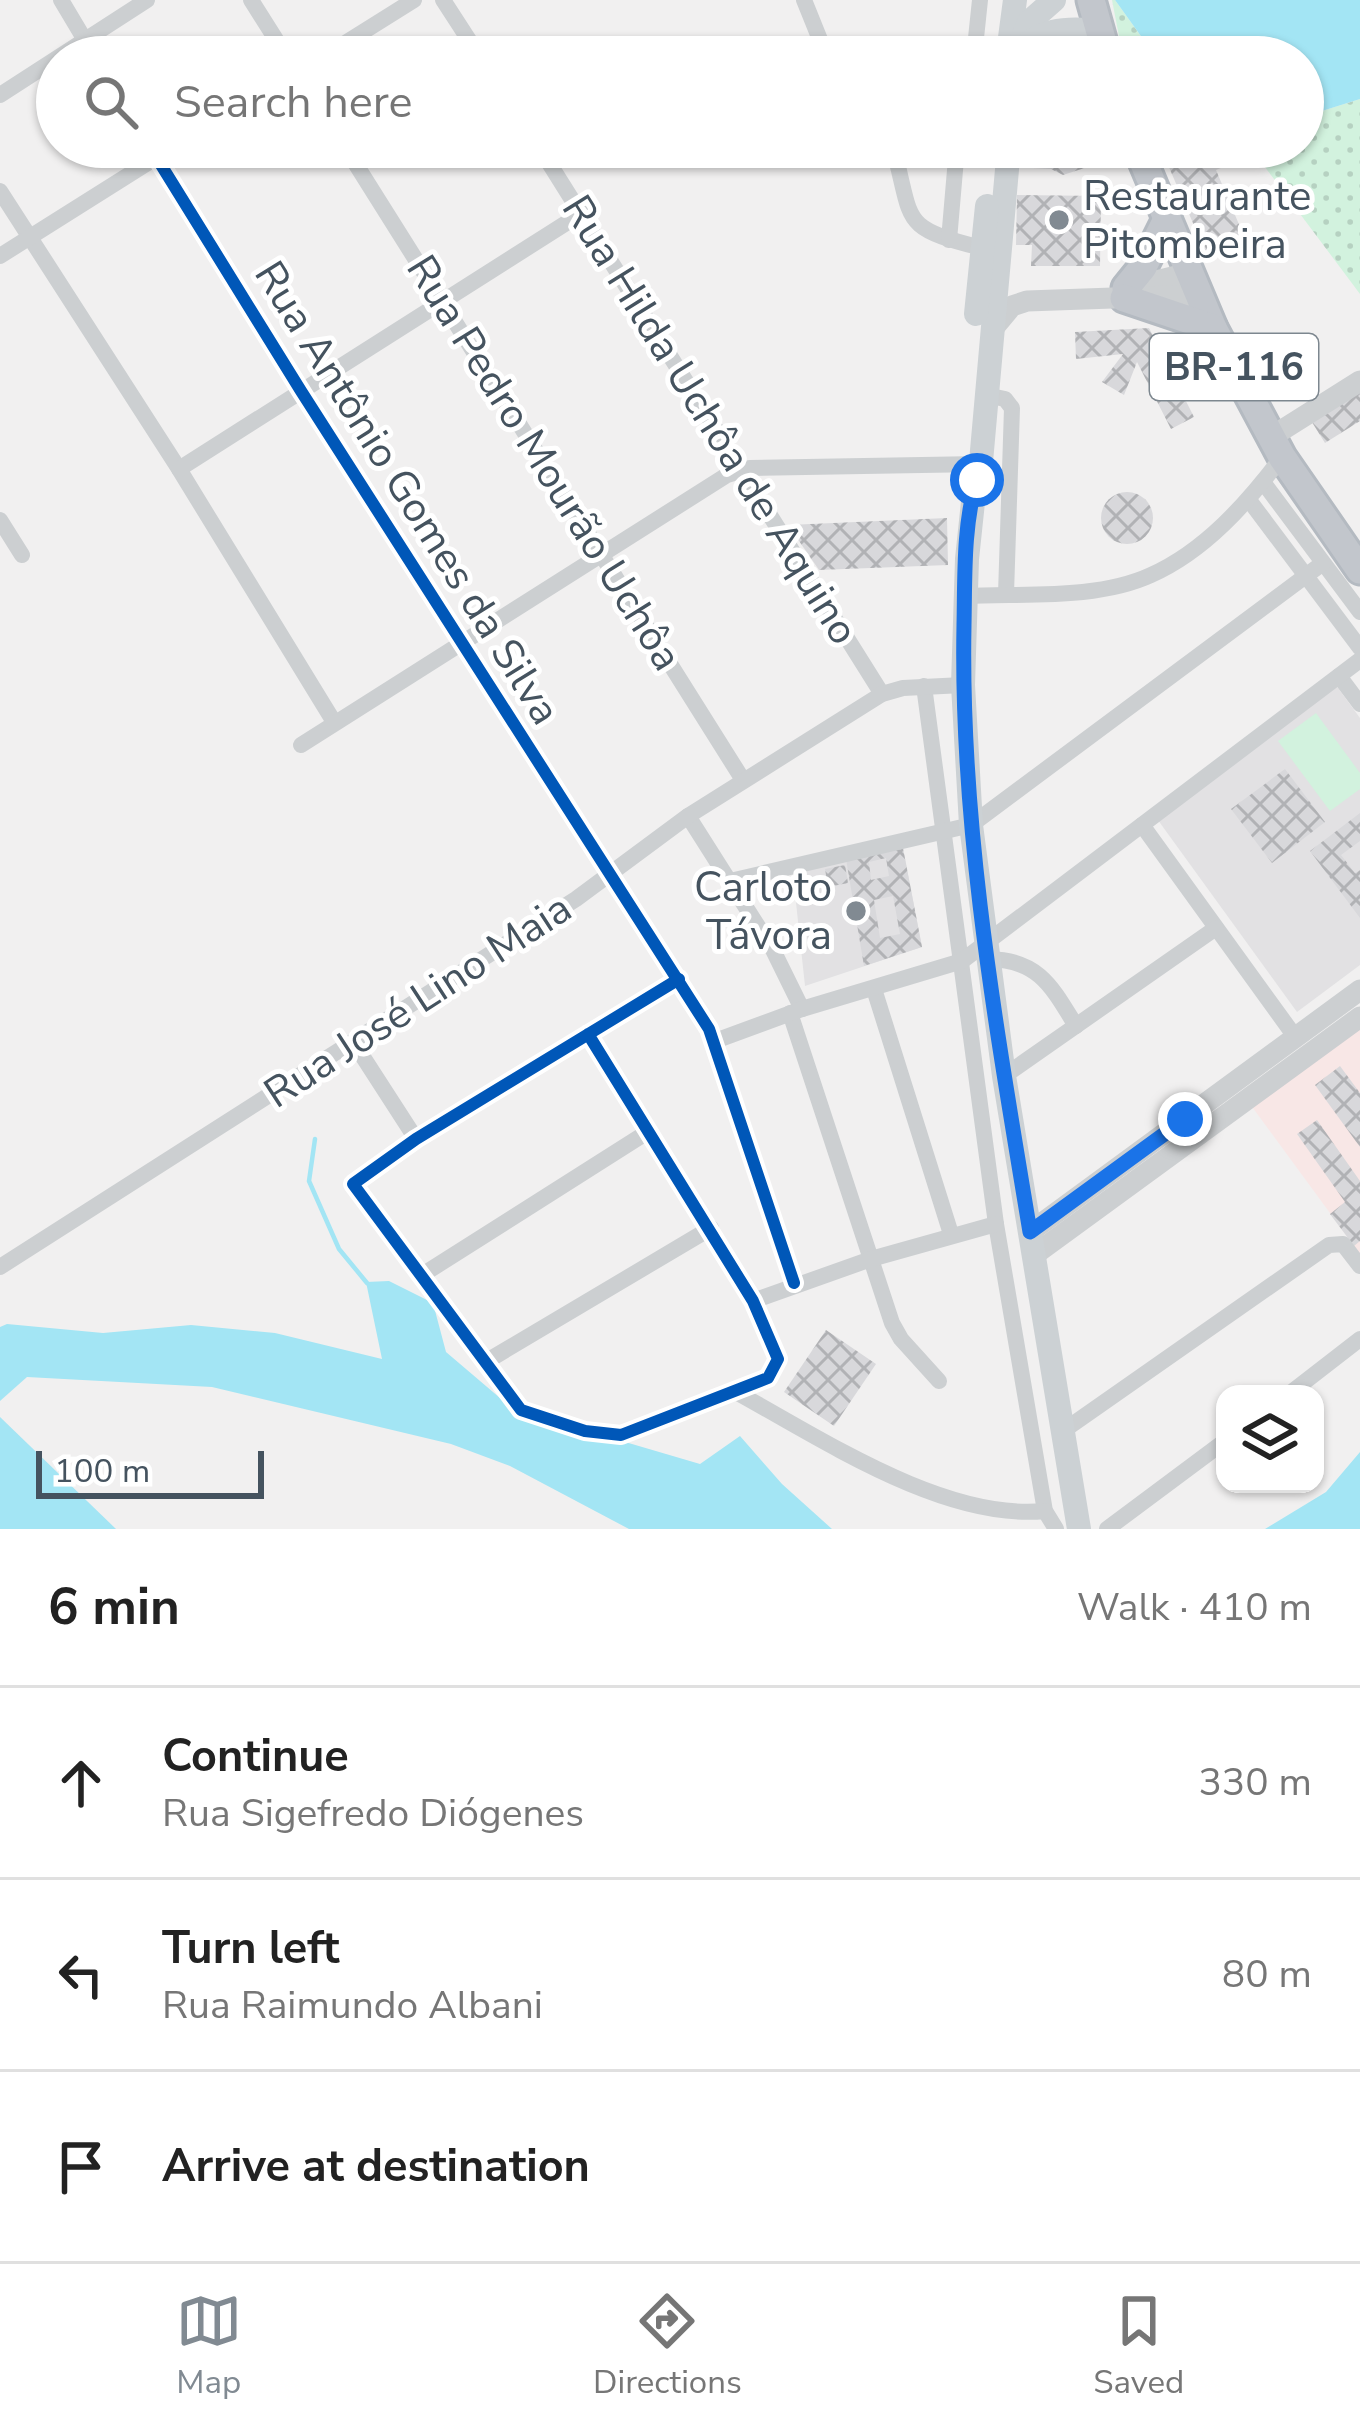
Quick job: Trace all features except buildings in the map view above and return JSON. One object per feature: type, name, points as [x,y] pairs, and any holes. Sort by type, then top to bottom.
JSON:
[{"type":"highway","points":[[1091,0],[1101,36]]},
{"type":"highway","name":"BR-116","points":[[1145,168],[1213,328],[1276,447],[1360,570]]},
{"type":"highway","points":[[1166,219],[1125,293],[1213,328]]},
{"type":"main road","points":[[1014,36],[1015,0]]},
{"type":"main road","points":[[1023,36],[1029,22],[1054,0]]},
{"type":"main road","points":[[1039,36],[1070,29],[1085,36]]},
{"type":"main road","points":[[993,168],[965,596],[958,827],[988,952],[1079,1529]]},
{"type":"main road","points":[[975,470],[991,330],[986,266],[1005,168]]},
{"type":"street","points":[[61,0],[83,36]]},
{"type":"street","points":[[87,36],[147,0]]},
{"type":"street","points":[[251,0],[274,36]]},
{"type":"street","points":[[357,36],[414,0]]},
{"type":"street","points":[[443,0],[466,36]]},
{"type":"street","points":[[804,0],[819,36]]},
{"type":"street","points":[[976,36],[980,0]]},
{"type":"street","points":[[0,94],[36,70]]},
{"type":"street","points":[[0,256],[130,168]]},
{"type":"street","name":"Rua Antônio Gomes da Silva","points":[[163,168],[715,1041],[794,1283]]},
{"type":"street","name":"Rua Pedro Mourão Uchôa","points":[[358,168],[743,780]]},
{"type":"street","name":"Rua Hilda Uchôa de Aquino","points":[[553,168],[881,694]]},
{"type":"street","points":[[898,168],[911,219],[920,229],[949,240],[986,266],[1028,289],[1125,293]]},
{"type":"street","points":[[949,240],[955,168]]},
{"type":"street","points":[[0,190],[334,722]]},
{"type":"street","points":[[179,469],[582,213]]},
{"type":"street","points":[[991,330],[1012,307],[1027,301],[1194,284]]},
{"type":"street","points":[[965,596],[1086,590],[1150,576],[1196,548],[1249,500],[1263,482],[1276,447],[1360,381]]},
{"type":"street","points":[[986,395],[1005,399],[1012,408],[1006,594]]},
{"type":"street","points":[[301,745],[600,552],[741,470],[975,470]]},
{"type":"street","points":[[1263,482],[1360,612]]},
{"type":"street","points":[[1249,500],[1360,648]]},
{"type":"street","points":[[0,520],[22,555]]},
{"type":"street","points":[[730,881],[958,827],[1323,563]]},
{"type":"street","points":[[715,1041],[988,952],[1142,825],[1360,660]]},
{"type":"street","points":[[1339,676],[1360,704]]},
{"type":"street","name":"Rua José Lino Maia","points":[[0,1267],[354,1043],[688,816],[881,694],[963,685]]},
{"type":"street","points":[[924,686],[958,827],[962,961],[996,1223],[1045,1511],[1056,1529]]},
{"type":"street","points":[[688,816],[772,950],[901,1339],[939,1381]]},
{"type":"street","points":[[1142,825],[1296,1038]]},
{"type":"street","points":[[1004,1076],[1216,928]]},
{"type":"street","points":[[988,952],[1019,962],[1045,979],[1076,1026]]},
{"type":"street","points":[[588,1034],[711,1228],[776,1348],[777,1366],[768,1378],[621,1435],[585,1432],[521,1410],[488,1360],[354,1189],[356,1179],[416,1139],[588,1034],[679,979]]},
{"type":"street","points":[[874,989],[951,1234]]},
{"type":"street","points":[[1230,1099],[1296,1038],[1360,990]]},
{"type":"street","points":[[1032,1243],[1230,1099],[1360,1017]]},
{"type":"street","points":[[354,1043],[416,1139]]},
{"type":"street","points":[[422,1275],[649,1131]]},
{"type":"street","points":[[753,1301],[794,1283],[996,1223]]},
{"type":"street","points":[[488,1360],[711,1228]]},
{"type":"street","points":[[1063,1431],[1329,1245],[1343,1244],[1360,1266]]},
{"type":"street","points":[[1301,1385],[1360,1339]]},
{"type":"street","points":[[734,1391],[958,1503],[996,1512],[1045,1511]]},
{"type":"street","points":[[1107,1529],[1216,1449]]},
{"type":"shaded area","points":[[1335,684],[1360,718],[1360,965],[1297,1012],[1155,816]]},
{"type":"shaded area","name":"Carloto Távora","points":[[902,843],[922,947],[805,986],[793,875]]},
{"type":"shaded area","points":[[1360,1022],[1360,1254],[1247,1100]]},
{"type":"green space","points":[[1112,0],[1141,36],[1119,36]]},
{"type":"green space","points":[[1360,99],[1360,294],[1266,168],[1324,168],[1324,110]]},
{"type":"green space","points":[[1316,713],[1360,773],[1360,789],[1330,811],[1278,741]]},
{"type":"water","points":[[1115,0],[1360,0],[1360,99],[1324,110],[1324,36],[1141,36]]},
{"type":"water","points":[[389,1281],[433,1303],[446,1352],[513,1409],[700,1464],[740,1436],[782,1484],[832,1529],[629,1529],[510,1466],[451,1444],[212,1387],[27,1377],[0,1401],[0,1327],[7,1324],[103,1333],[191,1325],[275,1333],[382,1359],[366,1282]]},
{"type":"water","points":[[0,1417],[116,1529],[0,1529]]},
{"type":"water","points":[[1360,1452],[1360,1529],[1265,1529],[1326,1492]]},
{"type":"waterway","points":[[315,1139],[309,1181],[339,1249],[367,1283]]},
{"type":"cycle path","points":[[163,168],[709,1029],[794,1283]]},
{"type":"cycle path","points":[[588,1034],[753,1301],[778,1359],[768,1378],[621,1435],[585,1431],[521,1410],[353,1184],[416,1139],[679,979]]},
{"type":"place","name":"Restaurante Pitombeira","points":[[1059,220]]},
{"type":"place","name":"Carloto Távora","points":[[856,911]]},
{"type":"route","points":[[977,480],[965,596],[965,746],[988,959],[1030,1232],[1185,1119]]}]
